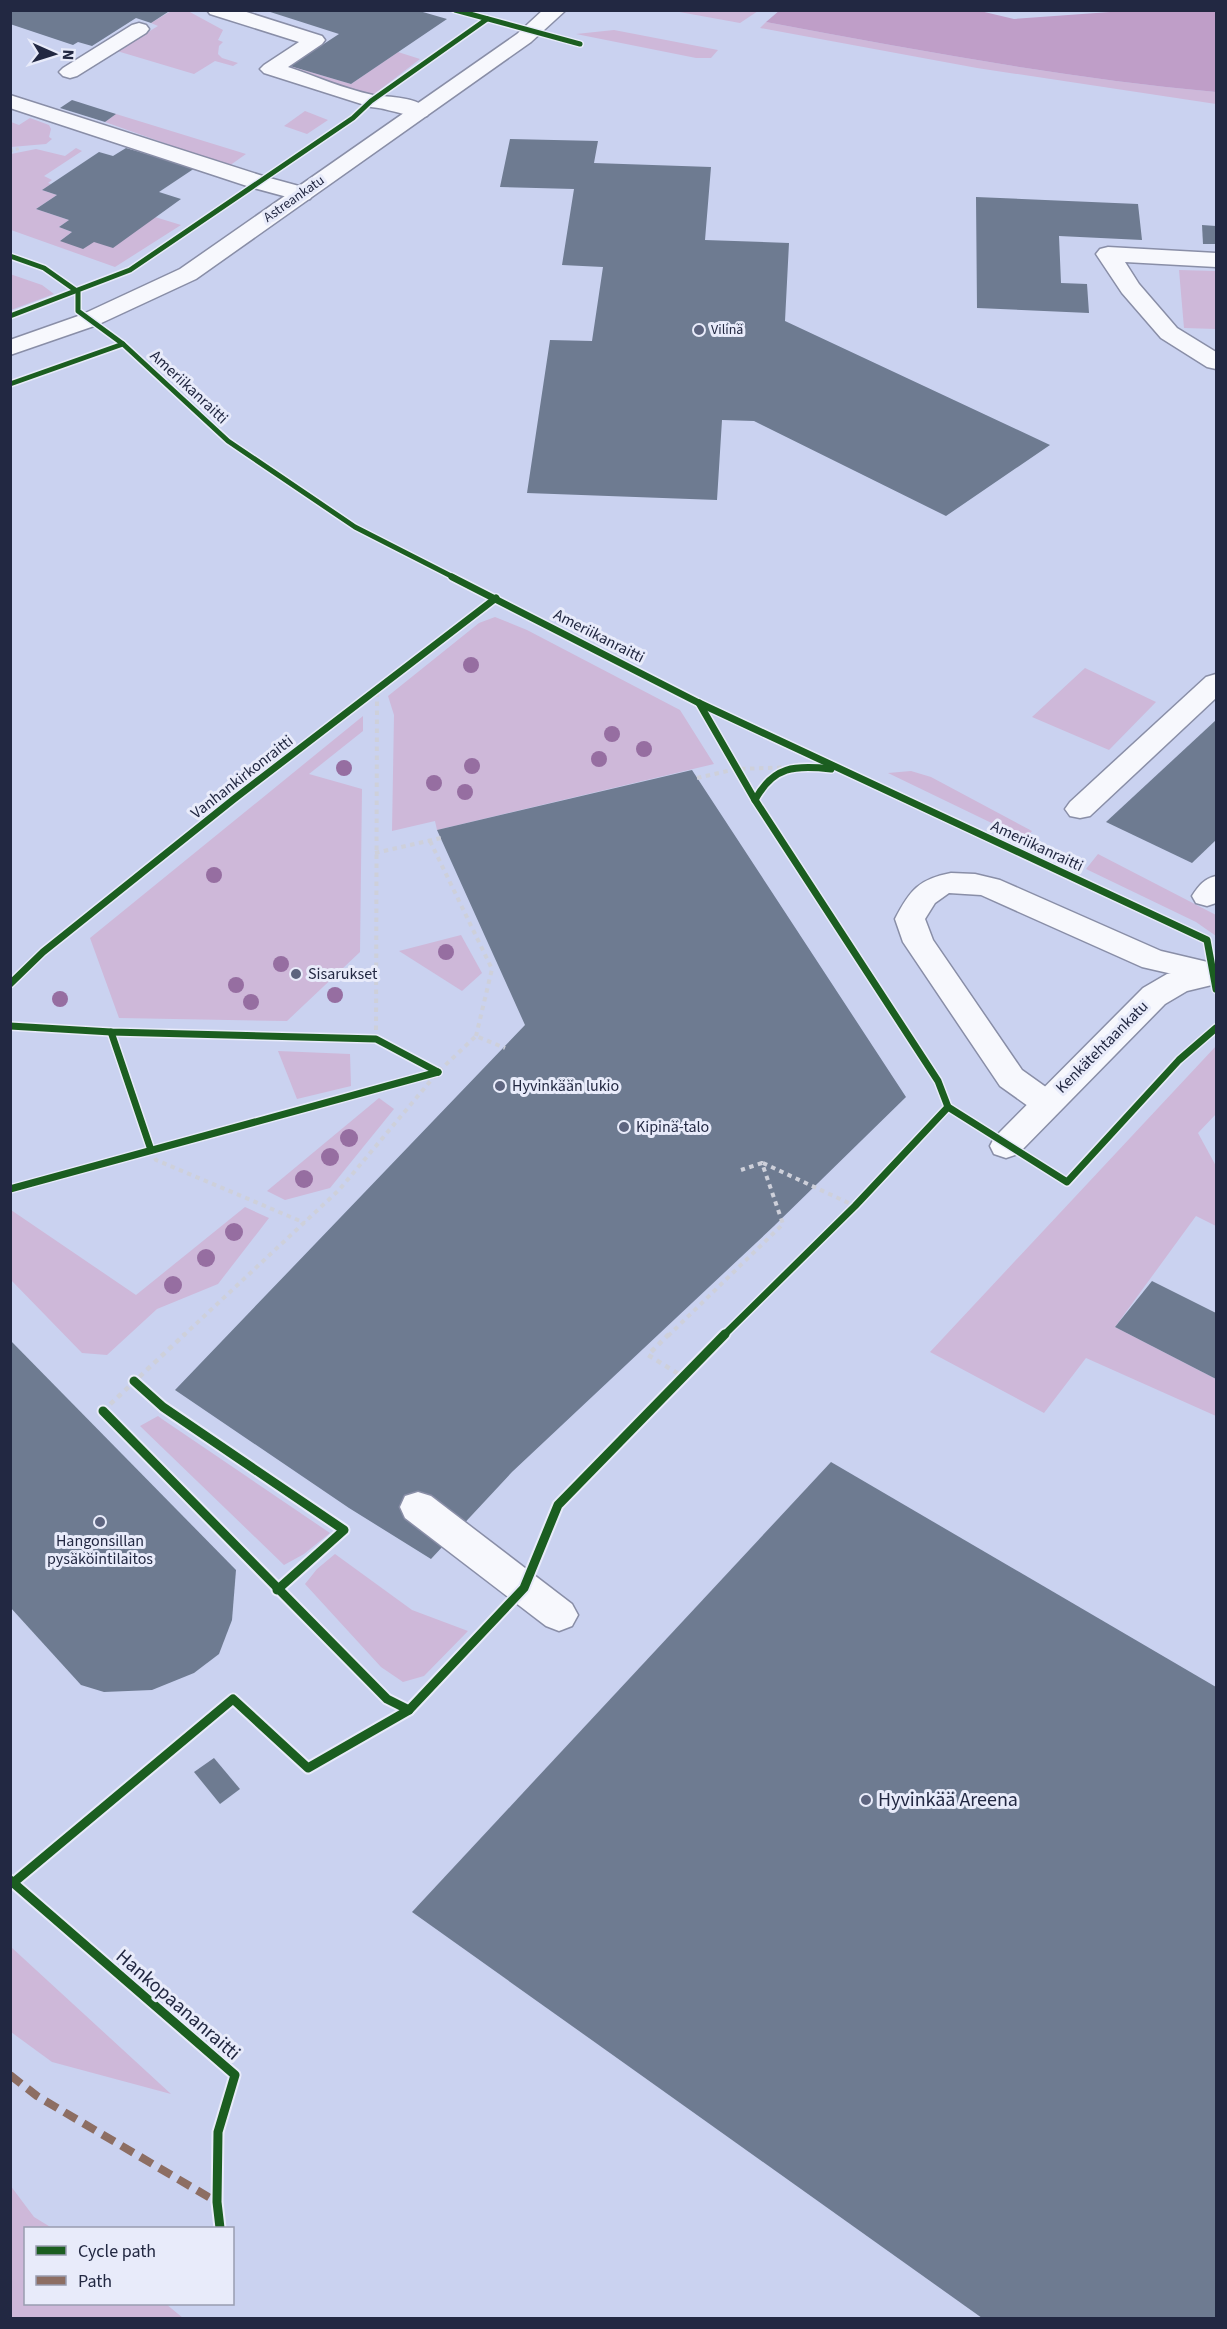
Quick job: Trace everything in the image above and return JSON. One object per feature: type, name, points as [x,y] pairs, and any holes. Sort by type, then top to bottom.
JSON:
[{"type":"street","points":[[217,10],[315,40],[271,69],[371,101],[390,102],[419,111]]},
{"type":"street","name":"Astreankatu","points":[[10,348],[89,320],[188,274],[524,38],[556,10]]},
{"type":"street","points":[[70,72],[139,29]]},
{"type":"street","points":[[10,101],[258,182],[302,194]]},
{"type":"street","points":[[1216,260],[1108,254],[1130,288],[1169,333],[1216,362]]},
{"type":"street","points":[[1080,809],[1216,683]]},
{"type":"street","points":[[1046,1103],[1011,1078],[918,942],[910,919],[919,899],[936,887],[961,881],[989,887],[1153,960],[1215,974]]},
{"type":"street","name":"Kenkätehtaankatu","points":[[1006,1146],[1154,996],[1178,982],[1215,974]]},
{"type":"street","points":[[418,1507],[559,1615]]},
{"type":"path","points":[[369,696],[387,682]]},
{"type":"path","points":[[376,1039],[377,689]]},
{"type":"path","points":[[731,759],[741,776]]},
{"type":"path","points":[[772,776],[784,769],[796,767]]},
{"type":"path","points":[[697,778],[736,769],[808,767]]},
{"type":"path","points":[[375,853],[441,838]]},
{"type":"path","points":[[111,1418],[103,1411],[339,1190],[438,1072],[477,1036],[492,969],[430,841]]},
{"type":"path","points":[[477,1036],[505,1048]]},
{"type":"path","points":[[364,1039],[376,1039],[386,1045]]},
{"type":"path","points":[[427,1071],[438,1072]]},
{"type":"path","points":[[147,1139],[156,1160],[304,1223]]},
{"type":"path","points":[[140,1153],[162,1147]]},
{"type":"path","points":[[682,1376],[648,1355],[783,1224],[762,1163]]},
{"type":"path","points":[[741,1170],[762,1163],[855,1206]]},
{"type":"path","points":[[847,1214],[863,1198]]},
{"type":"path","points":[[674,1384],[691,1368]]},
{"type":"path","points":[[134,1381],[141,1388]]},
{"type":"shaded area","points":[[758,10],[740,23],[674,11]]},
{"type":"shaded area","points":[[780,10],[976,10],[1014,19],[1124,11],[1216,11],[1216,92],[1047,71],[766,22]]},
{"type":"shaded area","points":[[171,11],[188,11],[223,30],[218,40],[223,42],[219,46],[218,54],[222,58],[238,63],[233,66],[215,61],[194,74],[117,51],[158,26],[151,23]]},
{"type":"shaded area","points":[[766,22],[1047,71],[1216,92],[1216,104],[977,68],[760,28]]},
{"type":"shaded area","points":[[614,30],[718,50],[711,58],[696,58],[576,34]]},
{"type":"shaded area","points":[[398,52],[420,59],[373,95],[366,95],[287,68],[290,66],[351,84]]},
{"type":"shaded area","points":[[305,111],[328,120],[307,134],[284,126]]},
{"type":"shaded area","points":[[116,114],[246,154],[229,166],[105,122]]},
{"type":"shaded area","points":[[30,118],[49,125],[51,129],[49,137],[52,139],[46,144],[11,147],[11,122],[19,125]]},
{"type":"shaded area","points":[[76,148],[82,151],[44,176],[52,180],[48,183],[51,184],[42,190],[57,195],[36,209],[69,220],[59,227],[72,232],[60,241],[94,242],[155,217],[181,225],[115,267],[11,230],[11,154],[36,149],[65,156]]},
{"type":"shaded area","points":[[1179,270],[1216,271],[1216,329],[1184,328]]},
{"type":"shaded area","points":[[10,274],[42,285],[54,294],[11,310]]},
{"type":"shaded area","points":[[495,617],[527,630],[680,710],[714,764],[437,830],[435,821],[392,831],[394,715],[388,696],[479,623]]},
{"type":"shaded area","points":[[1085,668],[1156,702],[1109,750],[1032,717]]},
{"type":"shaded area","points":[[363,716],[363,731],[309,774],[362,789],[360,952],[287,1021],[119,1018],[90,938]]},
{"type":"shaded area","points":[[911,771],[931,777],[1032,831],[1027,837],[1031,839],[1029,841],[888,773]]},
{"type":"shaded area","points":[[1098,854],[1216,915],[1216,936],[1196,922],[1086,869]]},
{"type":"shaded area","points":[[461,935],[482,973],[462,991],[399,951]]},
{"type":"shaded area","points":[[1216,1046],[1216,1114],[1198,1133],[1216,1166],[1216,1226],[1196,1216],[1115,1327],[1216,1379],[1216,1416],[1086,1358],[1044,1413],[930,1352]]},
{"type":"shaded area","points":[[278,1051],[350,1054],[351,1086],[297,1099]]},
{"type":"shaded area","points":[[379,1098],[394,1109],[330,1188],[285,1200],[267,1191]]},
{"type":"shaded area","points":[[245,1207],[269,1218],[218,1284],[157,1309],[107,1355],[82,1353],[11,1280],[11,1210],[136,1295]]},
{"type":"shaded area","points":[[158,1416],[330,1533],[304,1554],[284,1565],[140,1426]]},
{"type":"shaded area","points":[[335,1554],[412,1610],[468,1631],[424,1676],[403,1682],[381,1667],[305,1584],[317,1569]]},
{"type":"shaded area","points":[[10,1947],[171,2094],[52,2062],[11,2032]]},
{"type":"shaded area","points":[[10,2185],[34,2217],[50,2227],[24,2227],[24,2305],[167,2305],[183,2318],[11,2318]]},
{"type":"building","points":[[10,10],[171,10],[151,23],[136,18],[92,46],[78,42],[73,45],[10,24]]},
{"type":"building","points":[[264,10],[416,10],[447,19],[351,84],[290,66],[339,34]]},
{"type":"building","points":[[72,100],[116,114],[105,122],[60,108]]},
{"type":"building","name":"Vilinä","points":[[510,139],[598,141],[594,163],[711,167],[705,240],[789,243],[785,321],[1050,445],[946,516],[754,421],[722,420],[717,500],[527,493],[550,340],[592,341],[603,267],[562,265],[574,189],[500,187]]},
{"type":"building","points":[[126,148],[195,168],[159,192],[181,199],[113,248],[94,242],[83,249],[60,241],[72,232],[59,227],[69,220],[36,209],[57,195],[42,190],[99,152],[113,156]]},
{"type":"building","points":[[976,197],[1138,204],[1142,240],[1059,236],[1061,283],[1087,284],[1089,313],[977,308]]},
{"type":"building","points":[[1202,225],[1216,226],[1216,244],[1203,244]]},
{"type":"building","points":[[1216,720],[1216,840],[1192,863],[1106,822]]},
{"type":"building","name":"Kipinä-talo","points":[[692,770],[906,1097],[774,1226],[512,1472],[431,1559],[349,1508],[175,1390],[525,1025],[437,830]]},
{"type":"building","points":[[1152,1281],[1216,1313],[1216,1379],[1115,1327]]},
{"type":"building","name":"Hangonsillan pysäköintilaitos","points":[[10,1340],[236,1570],[232,1620],[219,1654],[194,1673],[152,1690],[104,1692],[81,1685],[10,1607]]},
{"type":"building","name":"Hyvinkää Areena","points":[[831,1462],[1216,1687],[1216,2318],[982,2318],[412,1912]]},
{"type":"building","points":[[214,1758],[240,1789],[220,1804],[194,1772]]},
{"type":"marked path","points":[[10,2075],[37,2096],[217,2202]]},
{"type":"cycle path","points":[[455,10],[580,44]]},
{"type":"cycle path","points":[[10,316],[130,270],[353,118],[371,101],[487,19]]},
{"type":"cycle path","name":"Ameriikanraitti","points":[[10,256],[44,268],[78,292],[78,311],[123,344],[228,441],[355,527],[699,703],[1207,940],[1216,989]]},
{"type":"cycle path","points":[[10,384],[123,344]]},
{"type":"cycle path","name":"Vanhankirkonraitti","points":[[10,984],[43,952],[234,799],[496,598]]},
{"type":"cycle path","points":[[699,703],[755,800],[938,1081],[948,1107],[1067,1182],[1179,1060],[1216,1028]]},
{"type":"cycle path","points":[[755,800],[761,788],[777,773],[807,767],[831,769]]},
{"type":"cycle path","points":[[10,1026],[111,1032],[376,1039],[438,1072]]},
{"type":"cycle path","points":[[111,1032],[151,1150]]},
{"type":"cycle path","points":[[10,1189],[438,1072]]},
{"type":"cycle path","points":[[13,1883],[233,1699],[308,1768],[409,1710],[524,1588],[558,1505],[682,1376],[855,1206],[948,1107]]},
{"type":"cycle path","points":[[134,1381],[163,1407],[344,1530],[277,1590]]},
{"type":"cycle path","points":[[103,1411],[387,1699],[409,1710]]},
{"type":"cycle path","name":"Hankopaananraitti","points":[[10,1880],[235,2075],[218,2132],[217,2202],[220,2227]]},
{"type":"place","name":"Vilinä","points":[[699,330]]},
{"type":"place","name":"Sisarukset","points":[[296,974]]},
{"type":"place","name":"Hyvinkään lukio","points":[[500,1086]]},
{"type":"place","name":"Kipinä-talo","points":[[624,1127]]},
{"type":"place","name":"Hangonsillan pysäköintilaitos","points":[[100,1522]]},
{"type":"place","name":"Hyvinkää Areena","points":[[866,1800]]}]
